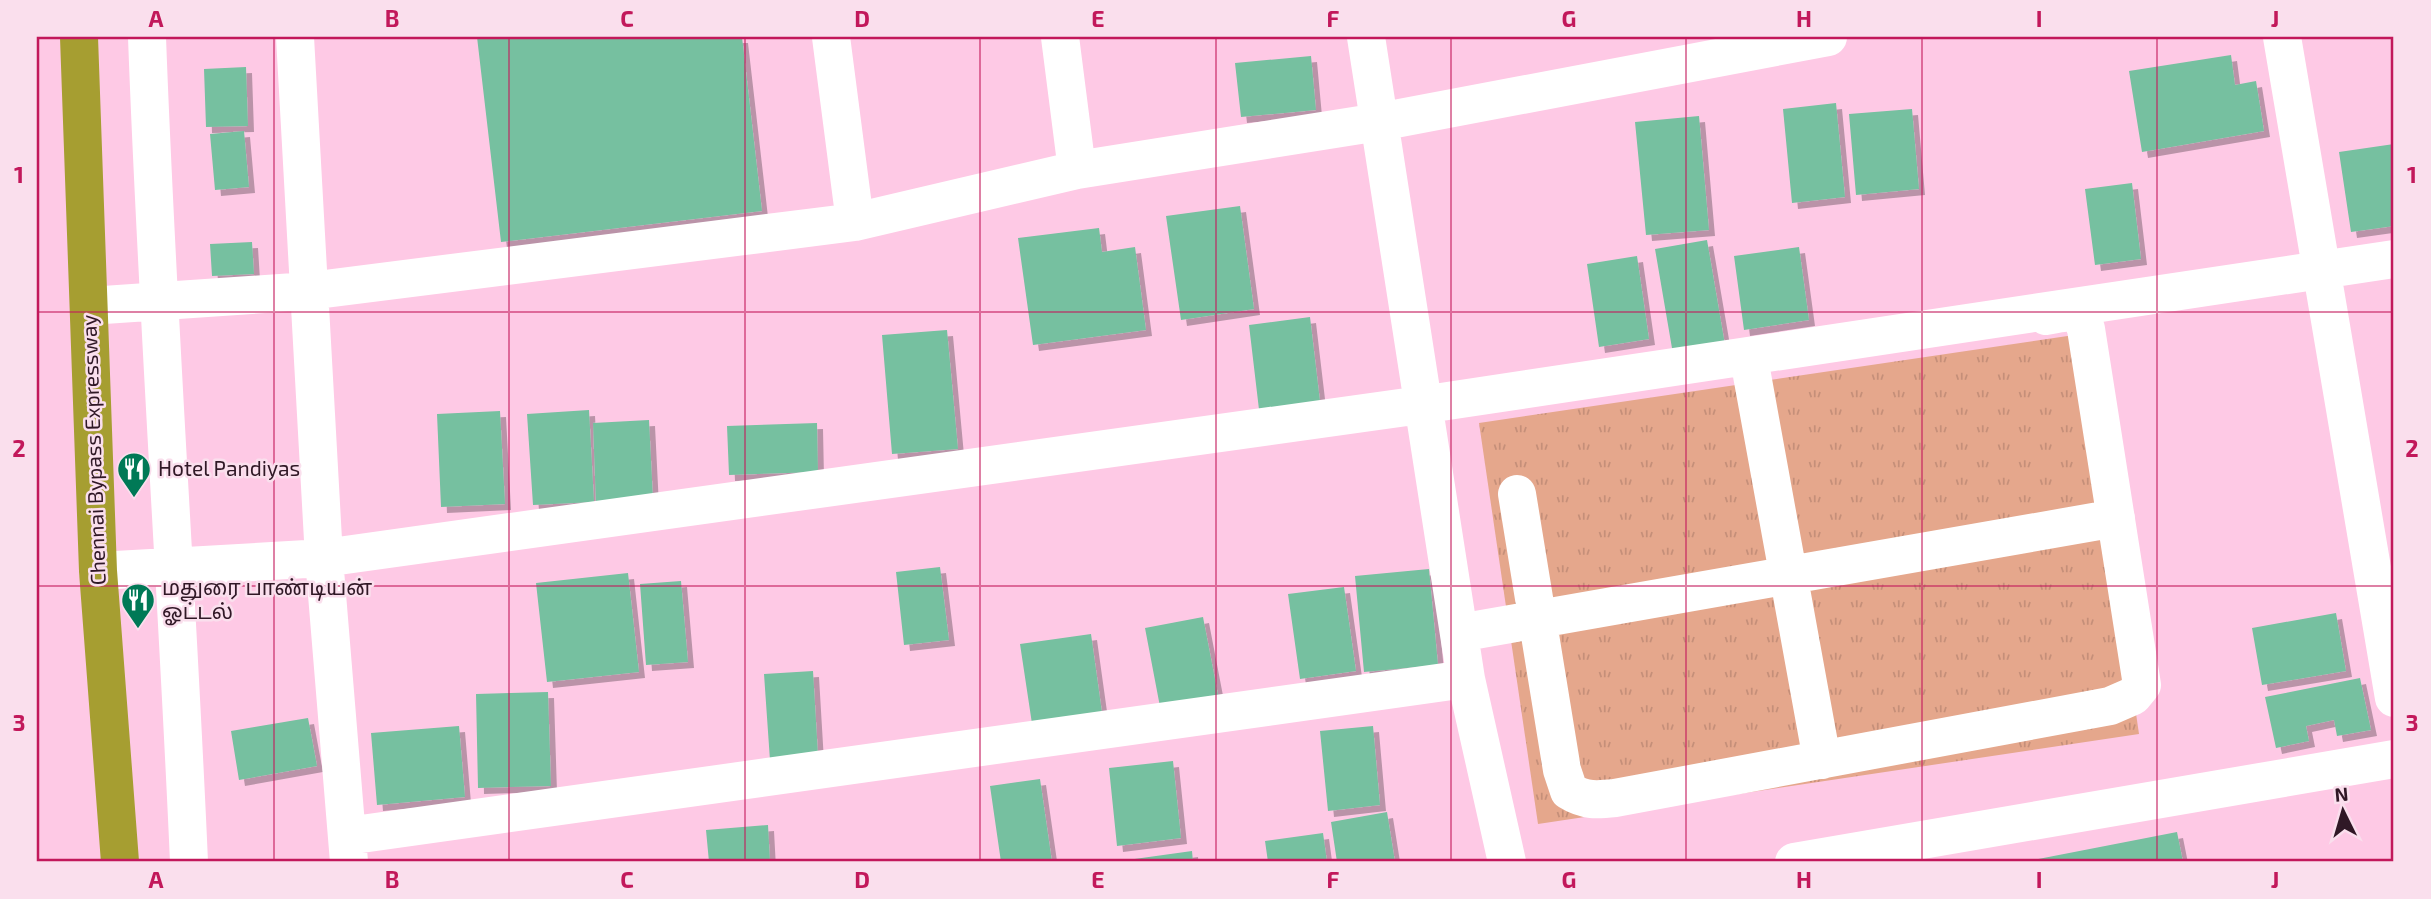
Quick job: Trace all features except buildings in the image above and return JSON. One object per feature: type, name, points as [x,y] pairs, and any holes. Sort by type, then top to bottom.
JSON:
[{"type":"highway","name":"Chennai Bypass Expressway","points":[[79,37],[98,571],[120,862]]},
{"type":"street","points":[[147,37],[157,300],[176,568],[189,862]]},
{"type":"street","points":[[295,37],[324,558],[348,849],[1466,679]]},
{"type":"street","points":[[831,37],[856,222]]},
{"type":"street","points":[[1060,37],[1077,170]]},
{"type":"street","points":[[1366,37],[1421,405],[1466,679],[1507,862]]},
{"type":"street","points":[[89,306],[309,291],[856,222],[1077,170],[1379,122],[1828,37]]},
{"type":"street","points":[[2282,37],[2321,270],[2379,513],[2394,698]]},
{"type":"street","points":[[98,571],[324,558],[1421,405],[2394,258]]},
{"type":"street","points":[[1517,494],[1562,770],[1569,791],[1581,798],[1594,801],[1615,798],[2110,706],[2133,696],[2142,685],[2086,329],[2081,317],[2074,313],[1527,401]]},
{"type":"street","points":[[1751,365],[1822,760]]},
{"type":"street","points":[[1459,633],[2116,518]]},
{"type":"street","points":[[1794,862],[2394,759]]},
{"type":"green space","points":[[2081,334],[2139,734],[1538,824],[1479,423]]},
{"type":"place","name":"Hotel Pandiyas","points":[[134,499]]},
{"type":"place","name":"மதுரை பாண்டியன் ஓட்டல்","points":[[138,630]]}]
